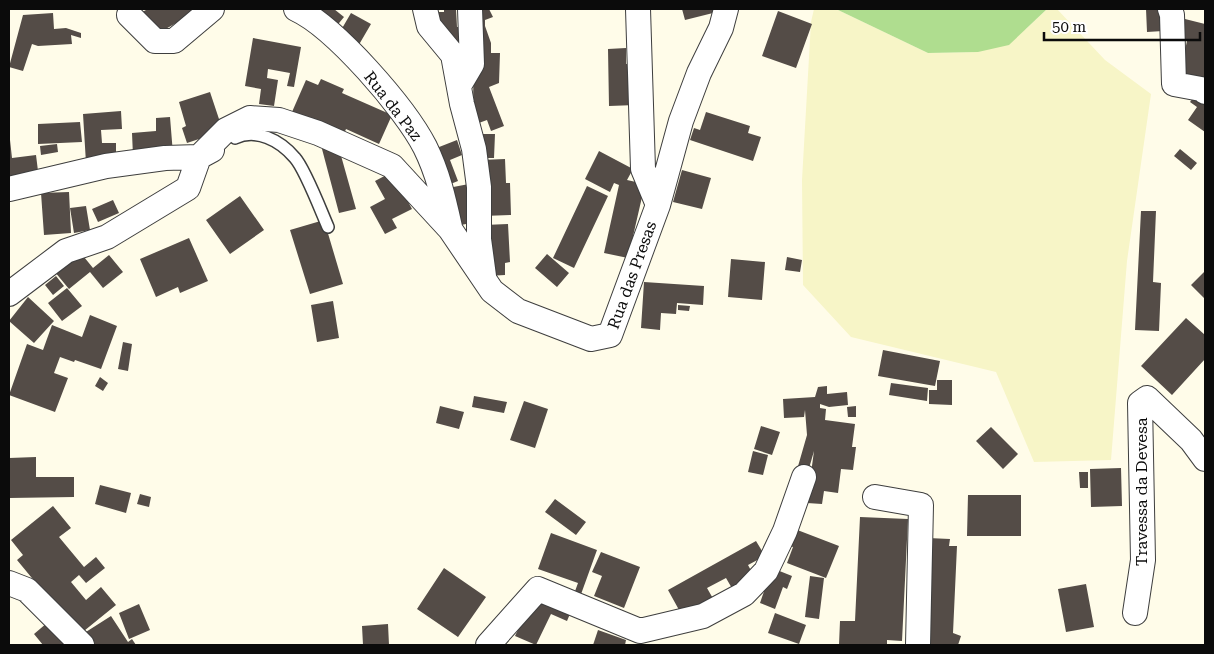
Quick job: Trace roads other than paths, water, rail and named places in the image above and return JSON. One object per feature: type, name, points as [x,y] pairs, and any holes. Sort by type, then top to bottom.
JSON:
[{"type":"street","points":[[129,16],[155,41],[174,42],[212,9]]},
{"type":"street","name":"Rua da Paz","points":[[296,9],[331,33],[396,104],[424,147],[441,185],[450,229]]},
{"type":"street","points":[[426,9],[429,26],[453,55],[474,149],[479,187],[479,239],[484,280]]},
{"type":"street","points":[[459,86],[472,64],[470,9]]},
{"type":"street","name":"Rua das Presas","points":[[9,294],[66,251],[107,237],[188,188],[198,157],[226,130],[250,118],[279,120],[318,133],[392,166],[450,229],[492,291],[518,311],[591,339],[610,335],[658,205],[643,169],[638,9]]},
{"type":"street","points":[[658,205],[680,121],[699,73],[721,28],[726,9]]},
{"type":"street","points":[[1170,9],[1172,15],[1174,84],[1200,89],[1205,92]]},
{"type":"street","points":[[9,189],[106,166],[165,158],[198,157],[234,138]]},
{"type":"street","name":"Travessa da Devesa","points":[[1135,613],[1143,560],[1140,403],[1147,398],[1191,440],[1205,459]]},
{"type":"street","points":[[488,645],[538,589],[637,638],[703,616],[744,594],[766,571],[785,531],[804,477]]},
{"type":"street","points":[[875,497],[920,505],[918,645]]},
{"type":"street","points":[[9,570],[18,586],[82,645]]},
{"type":"lane","points":[[234,138],[246,132],[262,136],[279,143],[296,158],[328,227]]}]
